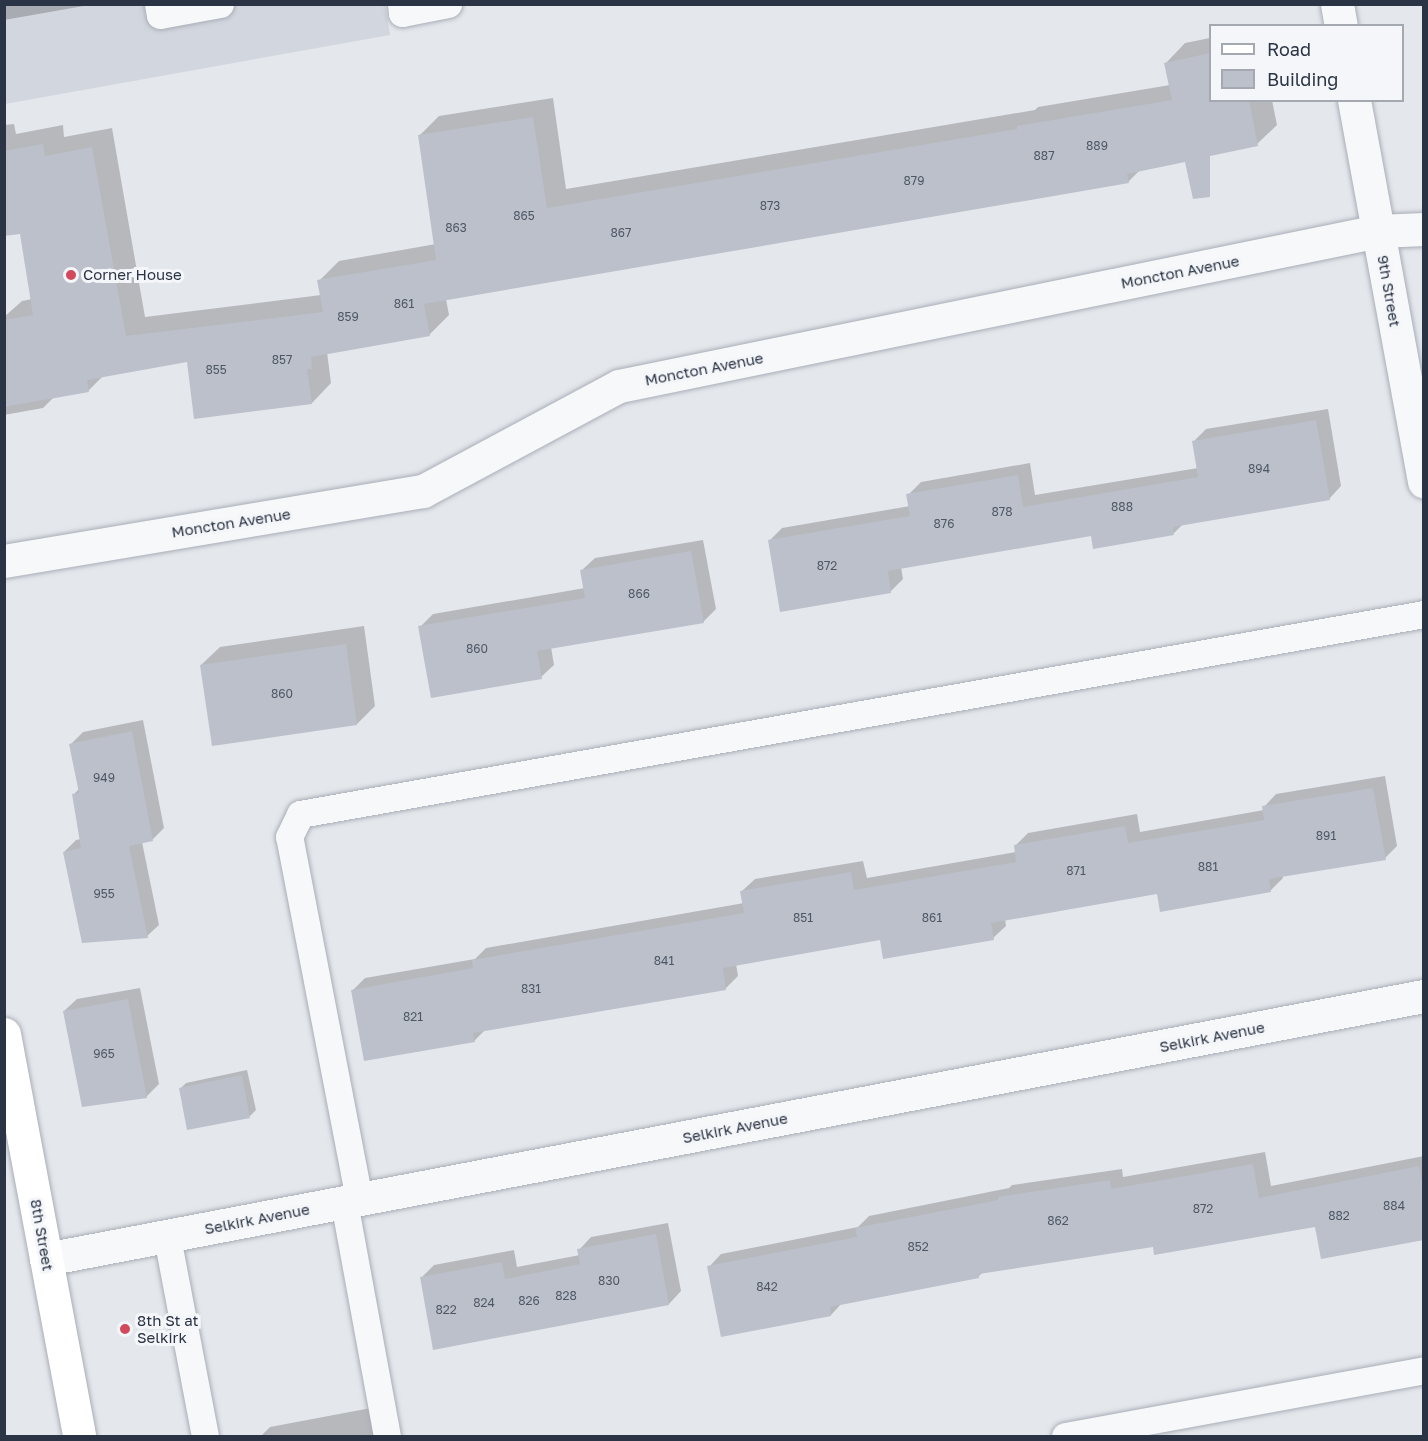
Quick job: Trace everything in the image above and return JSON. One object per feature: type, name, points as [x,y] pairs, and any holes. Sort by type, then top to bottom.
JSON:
[{"type":"main road","name":"8th Street","points":[[4,1034],[79,1437]]},
{"type":"street","points":[[1337,4],[1341,24]]},
{"type":"street","name":"9th Street","points":[[1354,102],[1424,482]]},
{"type":"street","name":"Moncton Avenue","points":[[4,561],[423,491],[619,386],[1378,231],[1424,229]]},
{"type":"street","name":"Selkirk Avenue","points":[[46,1259],[1424,996]]},
{"type":"lane","points":[[158,4],[160,15],[220,4]]},
{"type":"lane","points":[[401,4],[402,13],[448,4]]},
{"type":"lane","points":[[387,1437],[351,1201],[289,837],[300,814],[1424,614]]},
{"type":"lane","points":[[167,1236],[205,1437]]},
{"type":"lane","points":[[1065,1437],[1424,1370]]},
{"type":"shaded area","points":[[5,5],[385,5],[390,35],[5,104]]},
{"type":"building","points":[[1209,53],[1209,102],[1249,102],[1258,146],[1210,156],[1210,197],[1193,199],[1185,162],[1127,174],[1129,183],[424,304],[430,336],[311,357],[312,369],[307,369],[312,404],[194,419],[187,362],[87,380],[89,392],[4,407],[4,320],[33,315],[20,234],[4,236],[4,151],[43,144],[45,156],[92,147],[126,336],[323,312],[317,280],[436,260],[418,135],[533,117],[547,208],[1017,129],[1017,126],[1172,100],[1164,63]]},
{"type":"building","points":[[1316,420],[1330,500],[1173,527],[1174,535],[1093,549],[1091,536],[888,571],[891,593],[780,612],[768,540],[910,516],[906,494],[1018,475],[1023,507],[1198,477],[1192,441]]},
{"type":"building","points":[[691,551],[704,623],[537,651],[542,679],[431,698],[418,626],[585,598],[580,570]]},
{"type":"building","points":[[346,644],[357,725],[212,746],[200,665]]},
{"type":"building","points":[[132,731],[153,841],[129,846],[148,938],[82,943],[63,852],[81,848],[72,794],[79,793],[69,744]]},
{"type":"building","points":[[1373,788],[1386,860],[1269,879],[1271,892],[1160,912],[1157,894],[991,923],[994,940],[883,959],[880,940],[723,968],[726,990],[473,1033],[475,1042],[364,1061],[351,990],[473,968],[472,960],[744,913],[740,891],[851,872],[854,890],[1016,862],[1014,845],[1125,826],[1128,843],[1264,820],[1262,806]]},
{"type":"building","points":[[128,999],[147,1098],[82,1107],[63,1011]]},
{"type":"building","points":[[242,1075],[250,1118],[187,1130],[179,1088]]},
{"type":"building","points":[[1253,1164],[1259,1198],[1419,1166],[1424,1192],[1424,1240],[1321,1259],[1315,1227],[1154,1255],[1153,1247],[979,1274],[979,1278],[830,1307],[831,1316],[721,1337],[707,1266],[857,1237],[855,1228],[998,1200],[998,1197],[1110,1180],[1111,1189]]},
{"type":"building","points":[[656,1234],[669,1305],[433,1350],[420,1277],[502,1262],[505,1279],[580,1264],[577,1249]]},
{"type":"place","name":"Corner House","points":[[71,275]]},
{"type":"place","name":"8th St at Selkirk","points":[[125,1329]]}]
